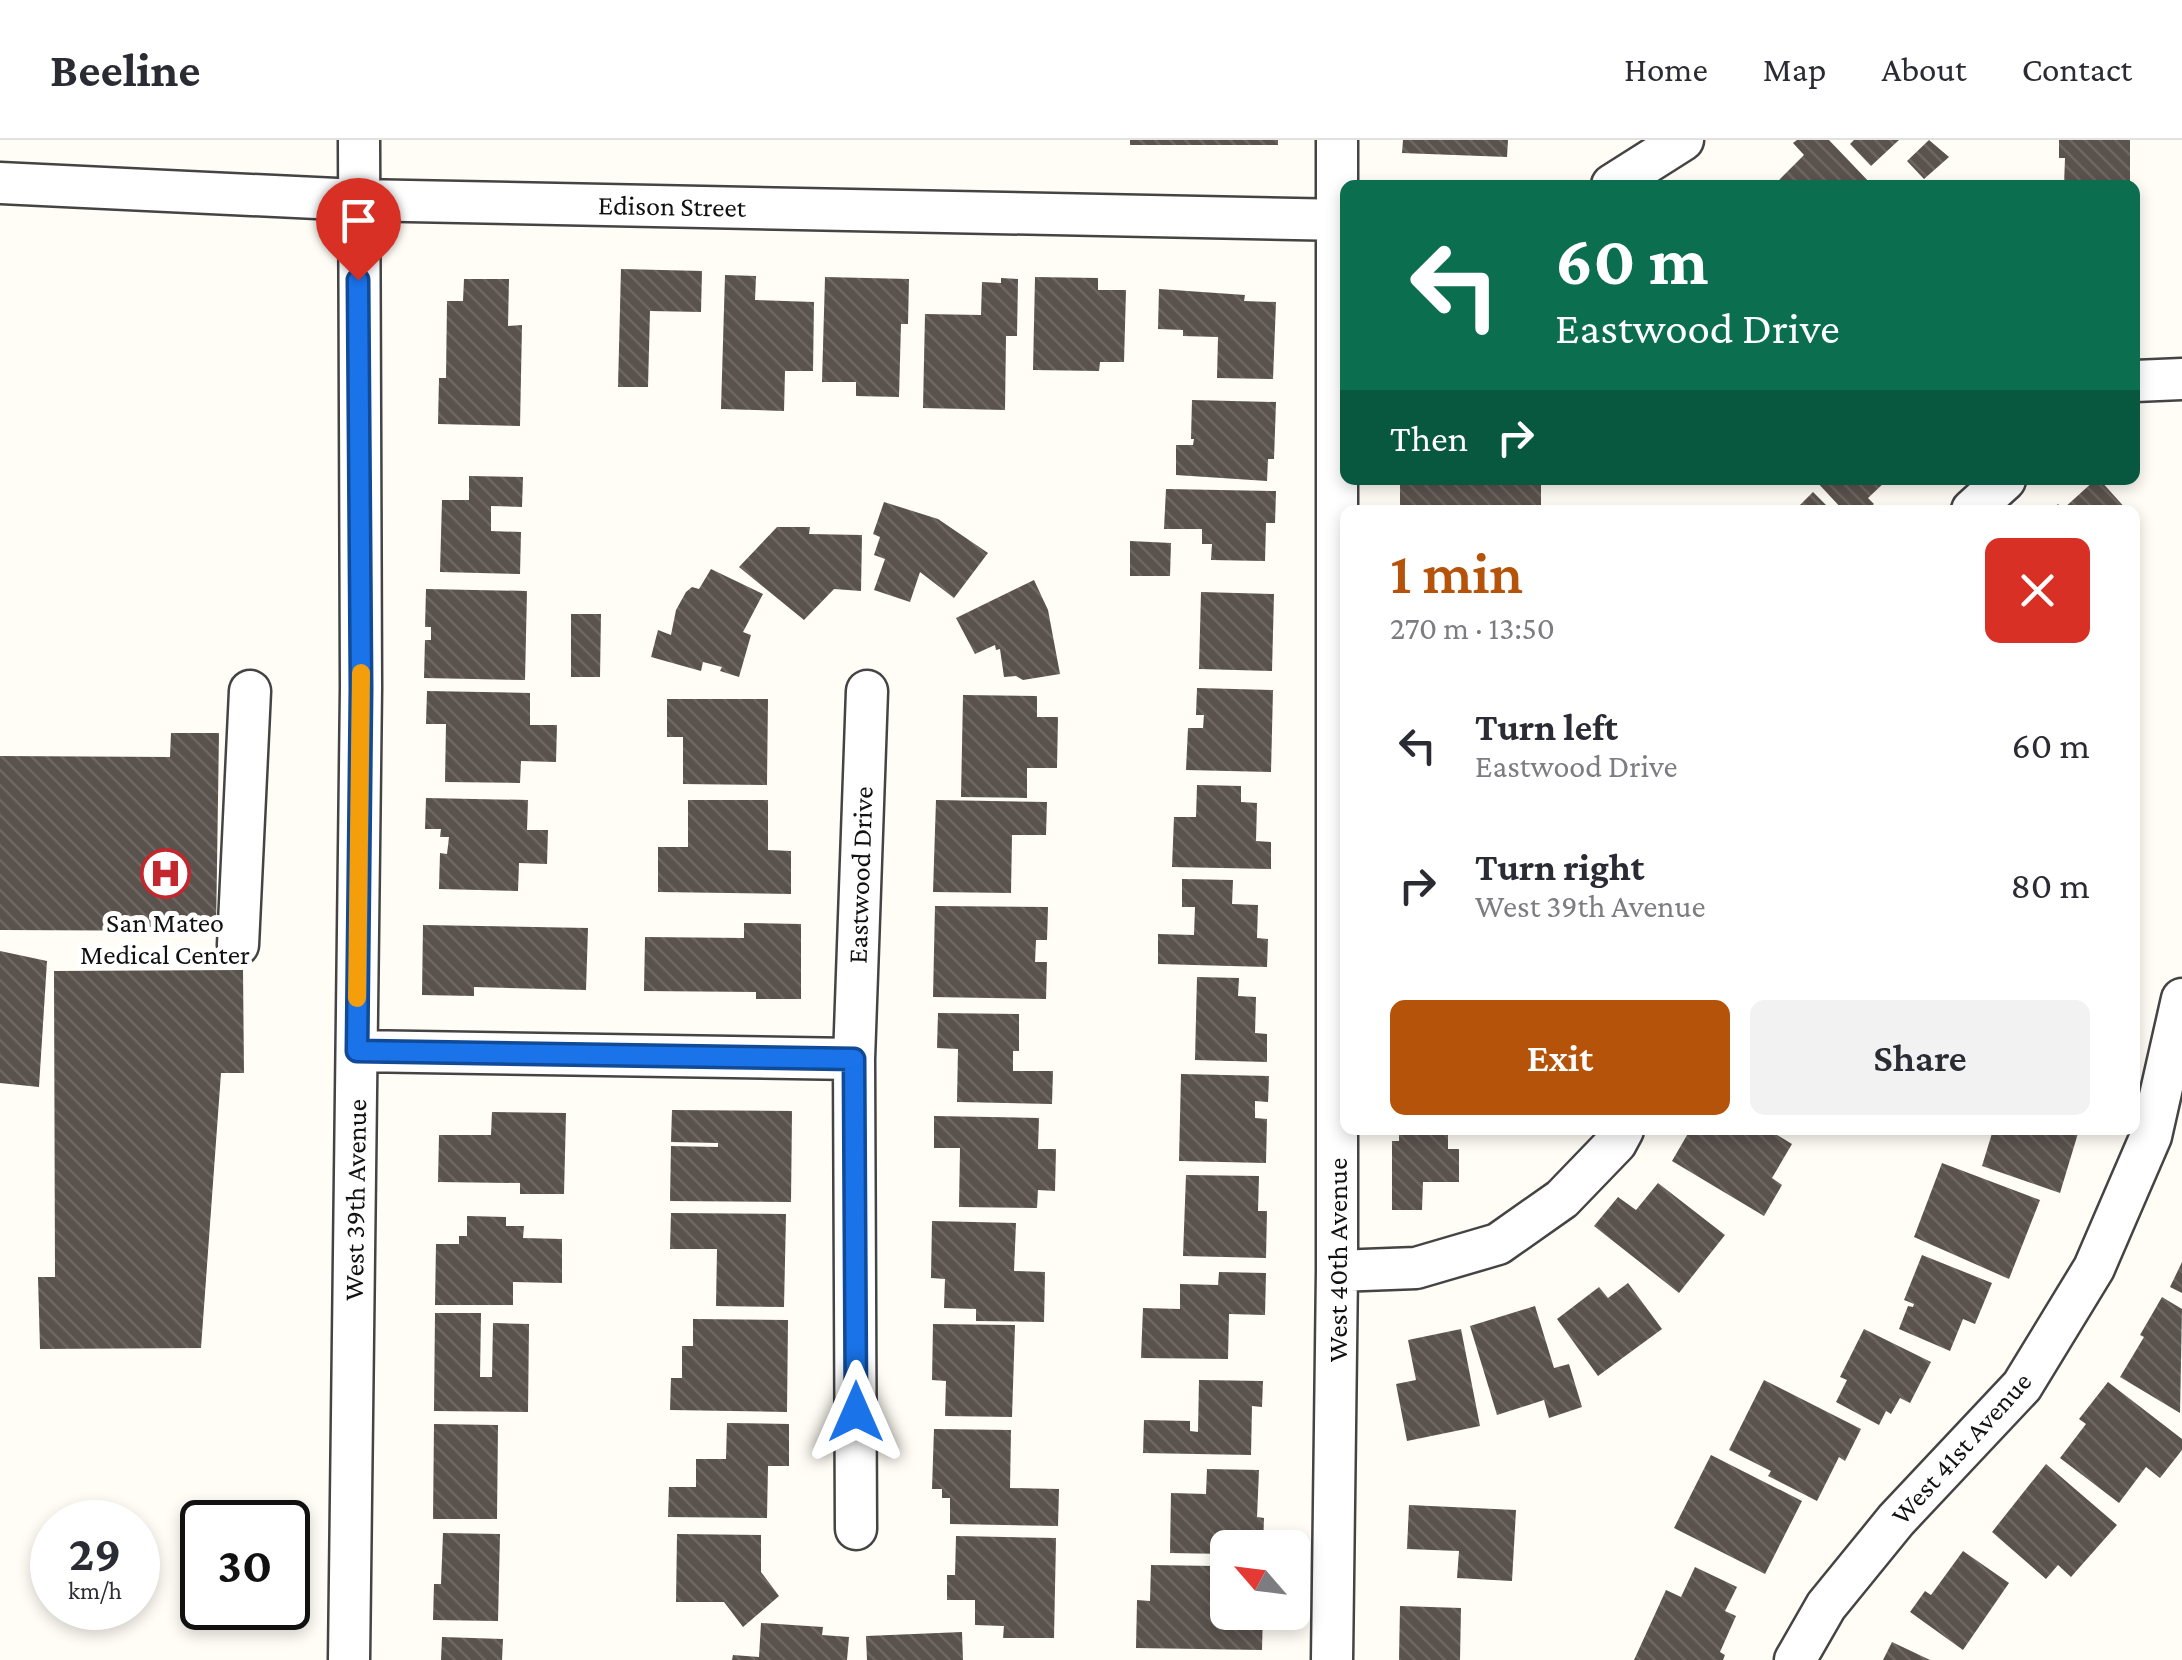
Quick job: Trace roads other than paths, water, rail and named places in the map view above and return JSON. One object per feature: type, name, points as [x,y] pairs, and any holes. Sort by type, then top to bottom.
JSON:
[{"type":"street","name":"West 39th Avenue","points":[[349,1660],[361,688],[359,140]]},
{"type":"street","name":"West 40th Avenue","points":[[1332,1660],[1338,1270],[1337,140]]},
{"type":"street","points":[[1620,180],[1683,140]]},
{"type":"street","name":"Edison Street","points":[[0,182],[358,200],[1340,220]]},
{"type":"street","points":[[2140,381],[2182,379]]},
{"type":"street","points":[[1977,505],[1999,485]]},
{"type":"street","name":"Eastwood Drive","points":[[856,1529],[854,1059],[867,691]]},
{"type":"street","points":[[238,945],[250,692]]},
{"type":"street","name":"West 41st Avenue","points":[[1795,1660],[1826,1606],[1896,1520],[2022,1386],[2094,1268],[2152,1136],[2182,999]]},
{"type":"street","points":[[357,1051],[854,1059]]},
{"type":"street","points":[[1338,1270],[1416,1268],[1498,1244],[1562,1199],[1620,1135]]},
{"type":"place","name":"San Mateo Medical Center","points":[[165,874]]}]
